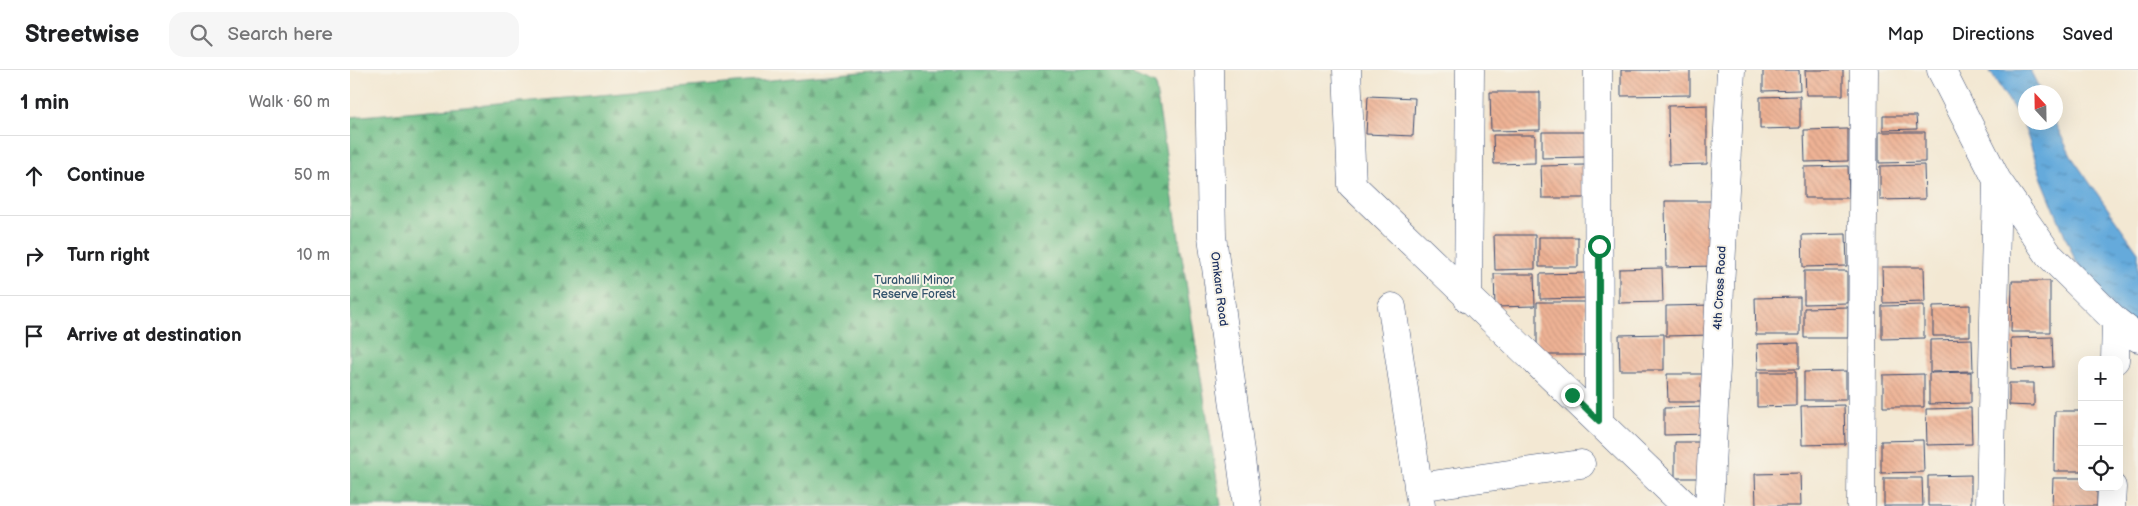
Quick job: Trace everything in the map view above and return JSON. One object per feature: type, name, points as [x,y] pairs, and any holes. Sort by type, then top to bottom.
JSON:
[{"type":"street","name":"Omkara Road","points":[[1209,70],[1212,236],[1247,506]]},
{"type":"street","points":[[1347,70],[1352,185],[1686,506]]},
{"type":"street","points":[[1468,298],[1470,70]]},
{"type":"street","points":[[1598,70],[1599,421]]},
{"type":"street","name":"4th Cross Road","points":[[1709,506],[1731,70]]},
{"type":"street","points":[[1861,506],[1864,70]]},
{"type":"street","points":[[1941,70],[1997,180],[2049,255],[2116,321],[2138,338]]},
{"type":"street","points":[[1990,506],[1997,180]]},
{"type":"street","points":[[1392,307],[1420,497],[1581,464]]},
{"type":"street","points":[[2115,356],[2116,321]]},
{"type":"street","points":[[2111,506],[2112,491]]},
{"type":"green space","name":"Turahalli Minor Reserve Forest","points":[[884,70],[1122,70],[1155,84],[1221,506],[350,506],[350,117]]},
{"type":"water","points":[[1989,70],[2030,70],[2038,85],[2018,85],[2018,115]]},
{"type":"water","points":[[2025,130],[2058,130],[2071,156],[2138,252],[2138,328],[2119,317],[2075,260],[2042,179]]},
{"type":"building","points":[[1621,70],[1690,70],[1690,95],[1621,96]]},
{"type":"building","points":[[1763,70],[1799,70],[1800,90],[1763,91]]},
{"type":"building","points":[[1805,70],[1843,70],[1843,95],[1806,95]]},
{"type":"building","points":[[1490,92],[1540,92],[1540,130],[1491,131]]},
{"type":"building","points":[[1368,96],[1415,98],[1413,136],[1366,134]]},
{"type":"building","points":[[1800,96],[1800,128],[1760,129],[1760,97]]},
{"type":"building","points":[[1707,105],[1707,164],[1669,165],[1668,106]]},
{"type":"building","points":[[1883,116],[1916,116],[1917,129],[1883,130]]},
{"type":"building","points":[[1848,129],[1848,161],[1805,162],[1804,130]]},
{"type":"building","points":[[1542,132],[1585,132],[1585,157],[1542,158]]},
{"type":"building","points":[[1879,132],[1925,132],[1925,162],[1879,163]]},
{"type":"building","points":[[1493,135],[1535,135],[1535,163],[1494,164]]},
{"type":"building","points":[[1585,165],[1586,198],[1542,198],[1541,166]]},
{"type":"building","points":[[1924,165],[1925,199],[1880,200],[1880,166]]},
{"type":"building","points":[[1848,166],[1849,198],[1804,198],[1804,167]]},
{"type":"building","points":[[1665,201],[1714,201],[1715,266],[1666,267]]},
{"type":"building","points":[[1846,234],[1847,266],[1803,267],[1802,235]]},
{"type":"building","points":[[1494,235],[1535,235],[1535,269],[1495,270]]},
{"type":"building","points":[[1539,237],[1578,237],[1578,267],[1539,267]]},
{"type":"building","points":[[1882,267],[1924,267],[1925,302],[1883,303]]},
{"type":"building","points":[[1662,268],[1663,302],[1619,303],[1619,269]]},
{"type":"building","points":[[1804,271],[1847,271],[1847,303],[1804,304]]},
{"type":"building","points":[[1587,273],[1587,298],[1540,299],[1540,274]]},
{"type":"building","points":[[1494,274],[1534,274],[1535,306],[1495,307]]},
{"type":"building","points":[[2012,281],[2050,281],[2050,332],[2011,332]]},
{"type":"building","points":[[1800,297],[1800,335],[1756,335],[1755,298]]},
{"type":"building","points":[[1537,302],[1586,302],[1586,355],[1537,355]]},
{"type":"building","points":[[1712,305],[1712,335],[1666,336],[1666,306]]},
{"type":"building","points":[[1924,305],[1924,338],[1882,339],[1882,306]]},
{"type":"building","points":[[1970,305],[1970,336],[1933,336],[1933,306]]},
{"type":"building","points":[[1848,307],[1848,338],[1804,338],[1804,308]]},
{"type":"building","points":[[1664,334],[1664,370],[1620,370],[1619,335]]},
{"type":"building","points":[[2052,337],[2053,367],[2012,369],[2011,338]]},
{"type":"building","points":[[1972,339],[1973,371],[1930,372],[1930,340]]},
{"type":"building","points":[[1799,343],[1799,369],[1758,369],[1757,344]]},
{"type":"building","points":[[1846,371],[1846,400],[1804,400],[1804,372]]},
{"type":"building","points":[[1757,372],[1796,372],[1796,406],[1757,407]]},
{"type":"building","points":[[1971,372],[1971,403],[1929,404],[1929,373]]},
{"type":"building","points":[[1667,374],[1708,374],[1708,402],[1668,402]]},
{"type":"building","points":[[1924,374],[1924,407],[1883,407],[1883,375]]},
{"type":"building","points":[[2009,383],[2034,383],[2034,406],[2009,405]]},
{"type":"building","points":[[1844,405],[1845,444],[1802,445],[1801,406]]},
{"type":"building","points":[[1709,407],[1709,434],[1664,435],[1664,408]]},
{"type":"building","points":[[1971,408],[1972,444],[1927,445],[1926,409]]},
{"type":"building","points":[[2055,411],[2078,411],[2078,471],[2054,471]]},
{"type":"building","points":[[1923,440],[1924,472],[1881,473],[1881,441]]},
{"type":"building","points":[[1675,442],[1710,442],[1710,478],[1675,478]]},
{"type":"building","points":[[1800,473],[1801,506],[1756,506],[1755,474]]},
{"type":"building","points":[[1971,475],[1971,506],[1928,506],[1928,476]]},
{"type":"building","points":[[1884,478],[1922,478],[1923,506],[1884,506]]},
{"type":"building","points":[[2053,478],[2078,478],[2078,491],[2097,491],[2097,506],[2052,506]]},
{"type":"route","points":[[1572,395],[1599,421],[1599,246]]}]
